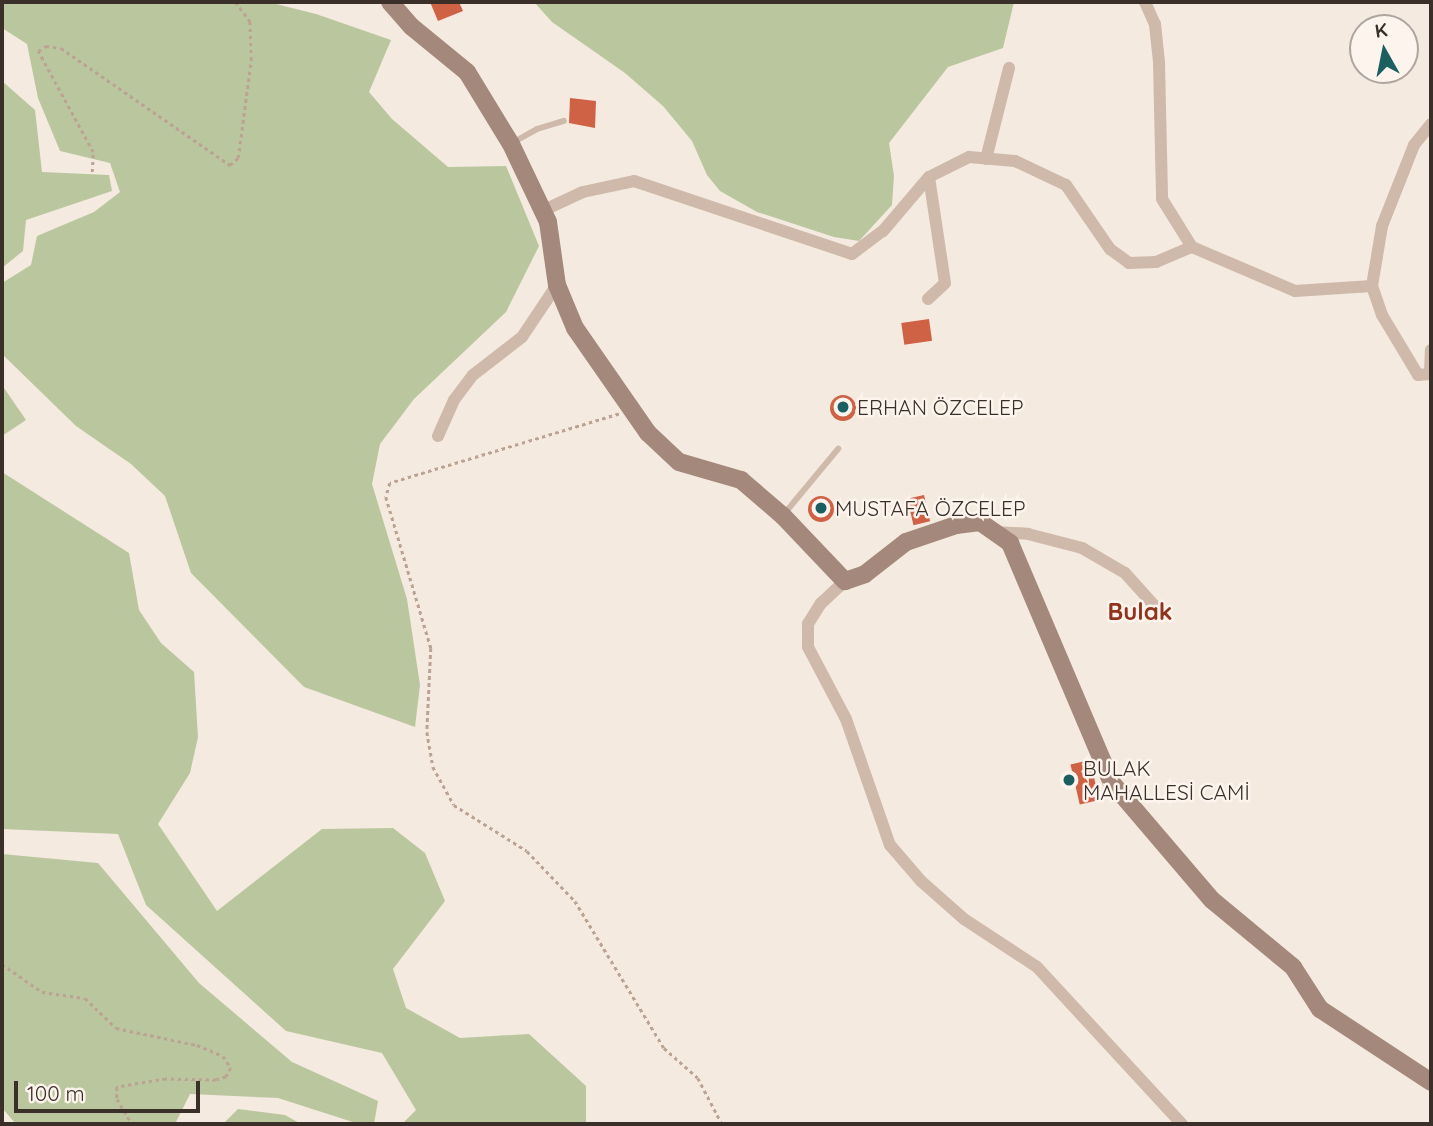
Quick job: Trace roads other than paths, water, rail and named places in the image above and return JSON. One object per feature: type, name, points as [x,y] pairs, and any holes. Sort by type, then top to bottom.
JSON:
[{"type":"street","points":[[390,2],[412,27],[467,72],[511,144],[542,211],[556,285],[575,328],[648,433],[679,462],[741,480],[783,516],[845,581]]},
{"type":"street","points":[[1145,2],[1155,23],[1159,63],[1162,199],[1192,247],[1295,291],[1372,286]]},
{"type":"street","points":[[986,159],[1009,68]]},
{"type":"street","points":[[1431,124],[1414,145],[1382,226],[1372,286],[1382,315],[1418,375],[1430,374],[1431,350]]},
{"type":"street","points":[[542,211],[583,192],[634,181],[852,254],[883,231],[929,177],[969,157],[1015,161],[1066,185],[1111,249],[1129,263],[1156,262],[1192,247]]},
{"type":"street","points":[[928,299],[945,283],[929,177]]},
{"type":"street","points":[[438,436],[467,384],[522,337],[556,285]]},
{"type":"street","points":[[1182,1124],[1037,967],[964,919],[921,881],[890,845],[846,719],[808,648],[808,624],[821,603],[845,581],[865,574],[906,542],[956,525],[980,522],[1010,543],[1112,783],[1212,900],[1293,967],[1320,1009],[1431,1082]]},
{"type":"street","points":[[994,532],[1028,534],[1082,548],[1125,573],[1153,604]]},
{"type":"lane","points":[[511,144],[537,129],[564,121]]},
{"type":"lane","points":[[783,516],[838,449]]},
{"type":"place","name":"ERHAN ÖZCELEP","points":[[843,407]]},
{"type":"place","name":"MUSTAFA ÖZCELEP","points":[[821,508]]},
{"type":"place","name":"BULAK MAHALLESİ CAMİ","points":[[1069,780]]},
{"type":"district","name":"Bulak","points":[[1140,612]]}]
